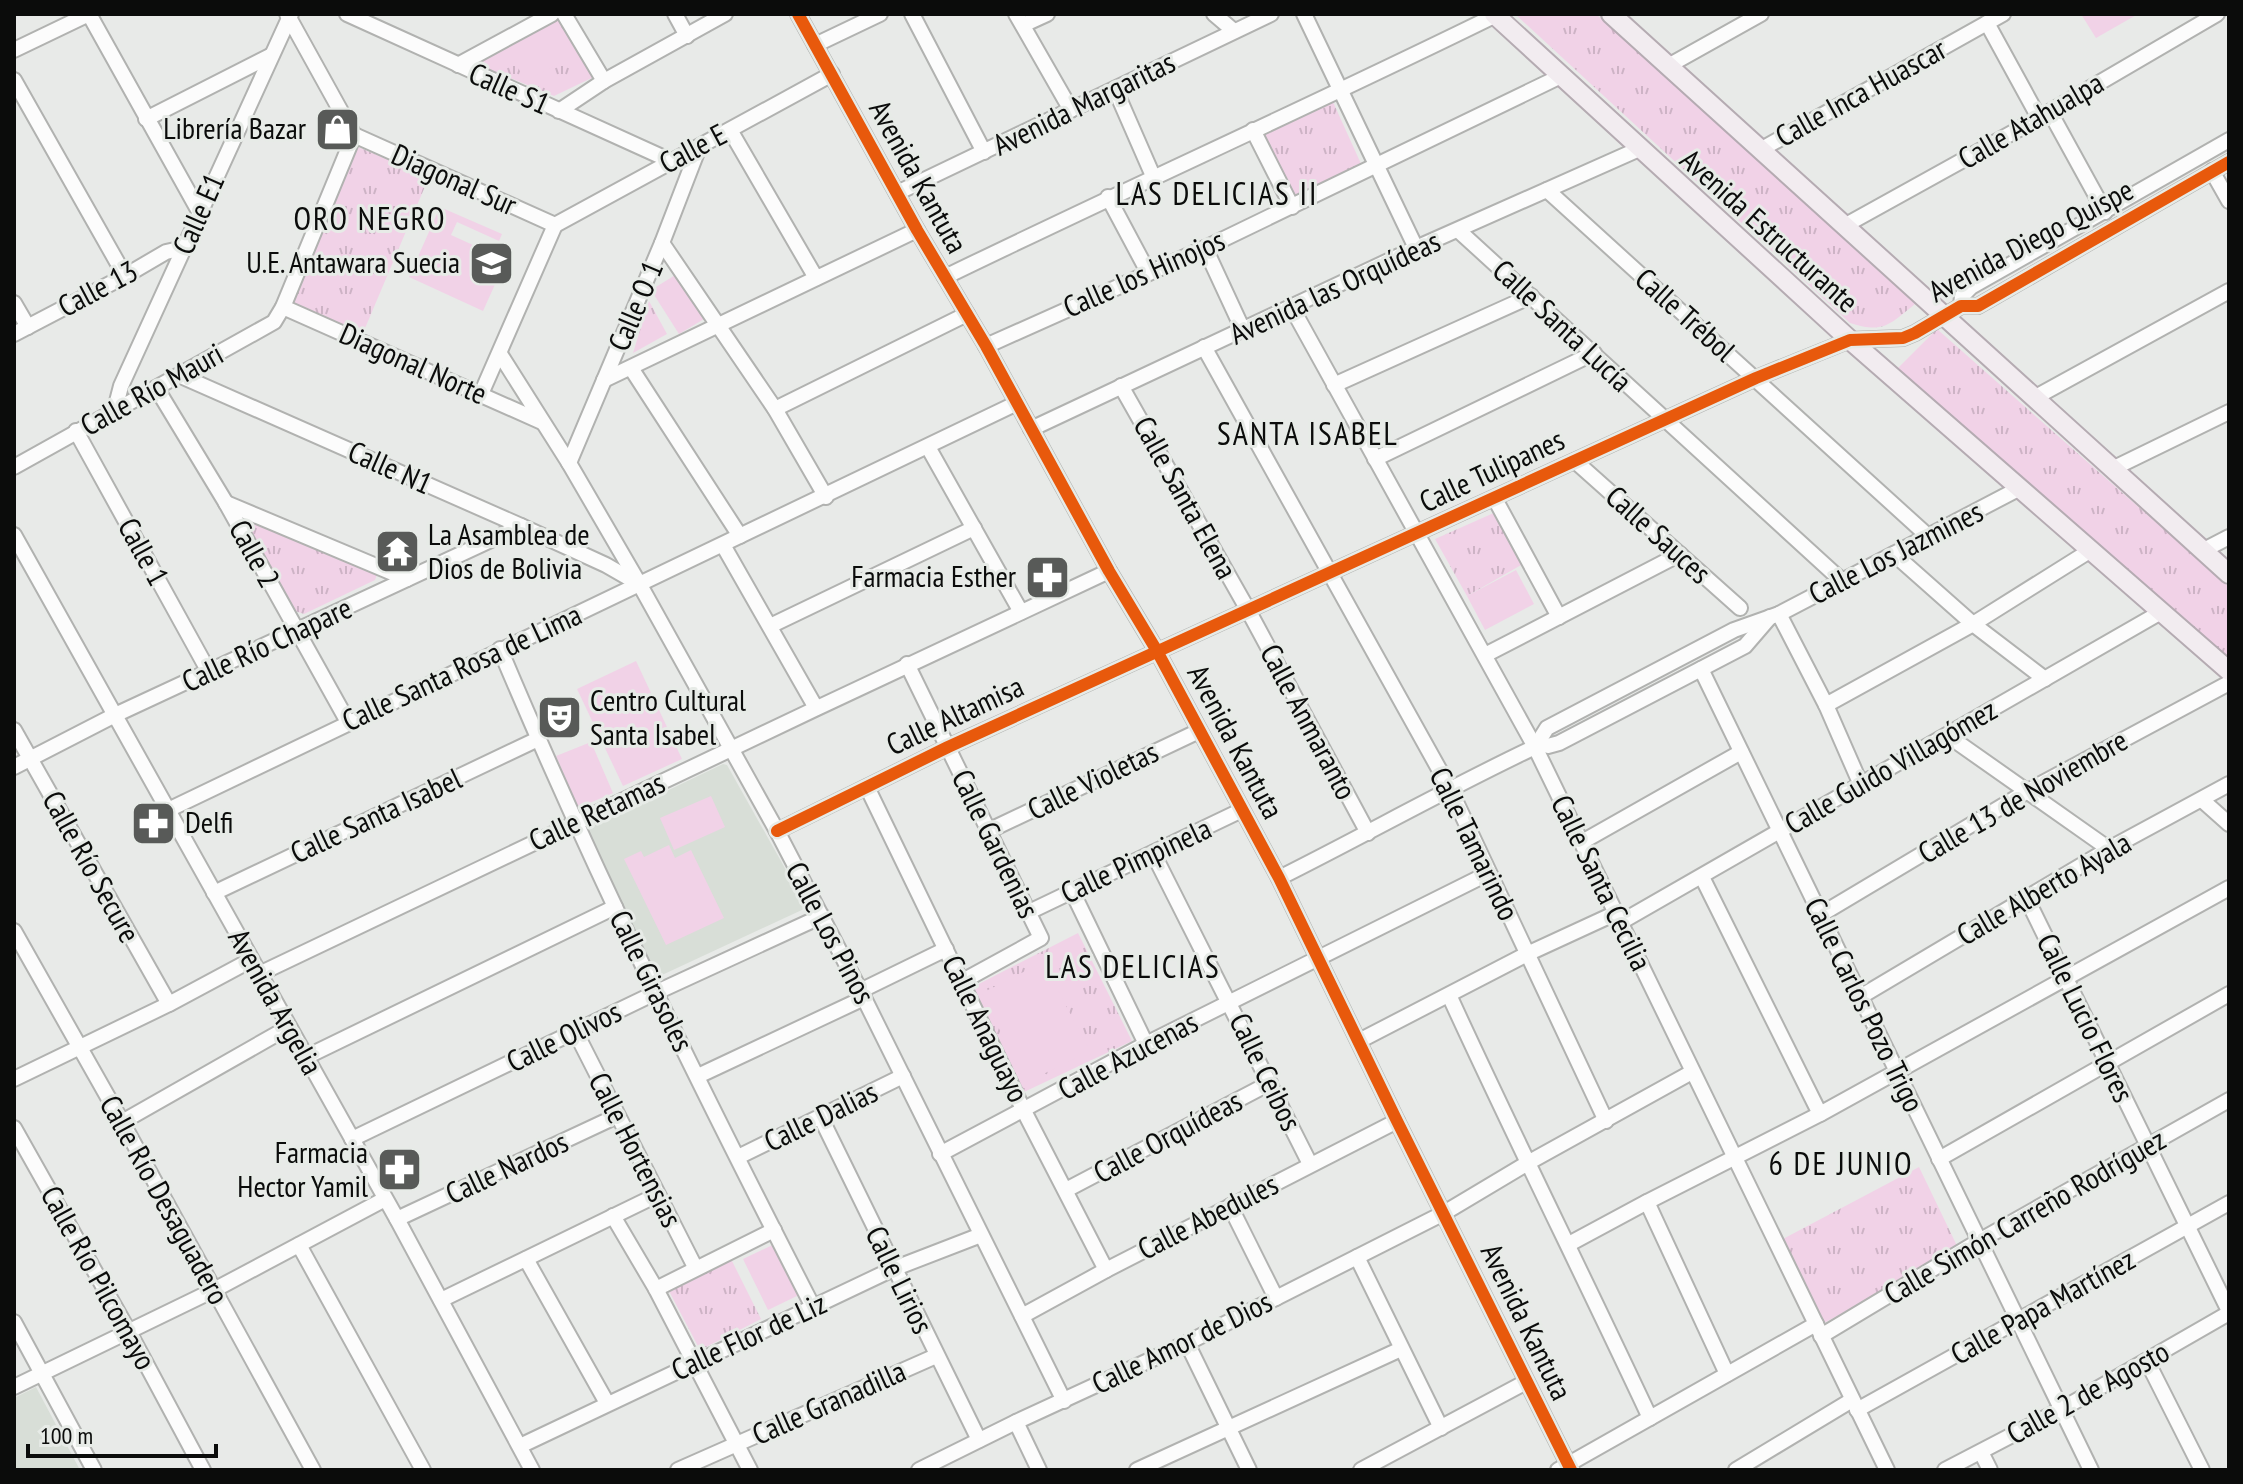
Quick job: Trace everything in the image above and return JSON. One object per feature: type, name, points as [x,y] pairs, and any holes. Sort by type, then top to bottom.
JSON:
[{"type":"main road","name":"Avenida Estructurante","points":[[1611,14],[2229,574]]},
{"type":"main road","name":"Avenida Estructurante","points":[[1495,15],[1850,340],[2229,671]]},
{"type":"street","points":[[14,50],[89,14],[200,213]]},
{"type":"street","name":"Calle S1","points":[[347,14],[671,161]]},
{"type":"street","points":[[458,65],[552,14]]},
{"type":"street","points":[[564,14],[604,81]]},
{"type":"street","points":[[675,14],[687,36]]},
{"type":"street","points":[[559,111],[604,81],[725,14]]},
{"type":"street","name":"Avenida Kantuta","points":[[798,14],[1109,571],[1157,651],[1279,878],[1566,1468]]},
{"type":"street","points":[[815,45],[880,14]]},
{"type":"street","points":[[912,14],[984,152]]},
{"type":"street","points":[[1047,14],[1020,20],[1071,110]]},
{"type":"street","points":[[1214,14],[1234,31]]},
{"type":"street","name":"Avenida Margaritas","points":[[897,193],[1271,14]]},
{"type":"street","points":[[1304,14],[1416,248]]},
{"type":"street","points":[[1668,66],[1761,14]]},
{"type":"street","name":"Calle Atahualpa","points":[[1844,226],[2044,115],[2194,20],[2217,14]]},
{"type":"street","points":[[283,307],[354,135],[289,15]]},
{"type":"street","name":"Calle E1","points":[[114,413],[121,386],[289,15]]},
{"type":"street","points":[[945,277],[1495,15]]},
{"type":"street","points":[[1995,17],[2044,115],[2105,212]]},
{"type":"street","name":"Calle Inca Huascar","points":[[1760,150],[1995,17]]},
{"type":"street","points":[[146,119],[270,56]]},
{"type":"street","name":"Calle E","points":[[555,225],[832,74]]},
{"type":"street","name":"Calle los Hinojos","points":[[986,346],[1205,248],[1561,76]]},
{"type":"street","points":[[14,80],[125,276]]},
{"type":"street","points":[[1115,89],[1153,176]]},
{"type":"street","points":[[730,130],[816,278]]},
{"type":"street","points":[[1253,130],[1292,207]]},
{"type":"street","name":"Diagonal Sur","points":[[354,135],[555,225]]},
{"type":"street","name":"Avenida Diego Quispe","points":[[1961,306],[1962,296],[1971,287],[2229,140]]},
{"type":"street","name":"Calle O 1","points":[[569,463],[699,147]]},
{"type":"street","name":"Avenida las Orquídeas","points":[[1031,429],[1416,248],[1639,149]]},
{"type":"street","name":"Avenida Diego Quispe","points":[[1850,340],[1903,338],[1961,306],[1971,308],[1984,303],[2229,162]]},
{"type":"street","points":[[2212,171],[2229,201]]},
{"type":"street","name":"Calle Trébol","points":[[1547,190],[1929,537]]},
{"type":"street","points":[[1108,197],[1148,272]]},
{"type":"street","points":[[481,394],[555,225]]},
{"type":"street","points":[[604,380],[917,230]]},
{"type":"street","name":"Calle Santa Lucía","points":[[1459,231],[1841,580]]},
{"type":"street","points":[[662,243],[775,409],[826,497]]},
{"type":"street","name":"Calle 13","points":[[21,330],[166,252],[184,248]]},
{"type":"street","points":[[1205,248],[1243,330]]},
{"type":"street","points":[[2034,398],[2229,291]]},
{"type":"street","points":[[1334,385],[1531,296]]},
{"type":"street","points":[[14,303],[21,330]]},
{"type":"street","name":"Calle Río Mauri","points":[[14,467],[274,322],[283,307]]},
{"type":"street","name":"Diagonal Norte","points":[[283,307],[542,422]]},
{"type":"street","name":"Calle Santa Cecilia","points":[[1292,308],[1537,745],[1692,1072],[1887,1470]]},
{"type":"street","points":[[775,409],[967,314]]},
{"type":"street","name":"Calle Tulipanes","points":[[1157,651],[1756,378],[1850,340]]},
{"type":"street","name":"Calle Tamarindo","points":[[1204,347],[1449,787],[1487,874],[1606,1121]]},
{"type":"street","points":[[1375,459],[1594,353]]},
{"type":"street","name":"Calle Los Pinos","points":[[500,354],[569,463],[640,585],[777,831],[862,994],[1064,1401]]},
{"type":"street","points":[[631,368],[740,536]]},
{"type":"street","name":"Calle N1","points":[[181,376],[521,526],[606,565],[640,585]]},
{"type":"street","name":"Calle Santa Elena","points":[[1121,386],[1248,610]]},
{"type":"street","name":"Calle 2","points":[[157,389],[226,503],[348,722]]},
{"type":"street","name":"Calle Santa Rosa de Lima","points":[[168,810],[1017,403]]},
{"type":"street","points":[[2112,469],[2229,412]]},
{"type":"street","name":"Calle 1","points":[[76,431],[209,672]]},
{"type":"street","points":[[928,447],[1021,612]]},
{"type":"street","name":"Calle Sauces","points":[[1575,461],[1740,608]]},
{"type":"street","name":"Calle Los Jazmines","points":[[1537,745],[1547,728],[1734,630],[1775,615],[2020,488]]},
{"type":"street","points":[[1495,499],[1559,617]]},
{"type":"street","points":[[226,503],[407,579]]},
{"type":"street","name":"Calle Río Chapare","points":[[14,767],[115,715],[521,526]]},
{"type":"street","points":[[770,626],[974,528]]},
{"type":"street","name":"Avenida Argelia","points":[[14,535],[397,1219],[532,1470]]},
{"type":"street","points":[[2202,551],[2229,537]]},
{"type":"street","points":[[723,545],[816,708]]},
{"type":"street","points":[[1826,705],[1973,624],[2091,550]]},
{"type":"street","points":[[1485,655],[1680,554]]},
{"type":"street","points":[[1894,554],[1973,624],[2045,679]]},
{"type":"street","name":"Calle Retamas","points":[[259,974],[574,821],[733,750],[907,664],[1109,571]]},
{"type":"street","name":"Calle Anmaranto","points":[[1248,610],[1368,833]]},
{"type":"street","name":"Calle Guido Villagómez","points":[[1359,1041],[1527,954],[1618,918],[1702,877],[2161,612]]},
{"type":"street","points":[[1775,615],[1826,705],[1861,785]]},
{"type":"street","name":"Calle Los Jazmines","points":[[1279,878],[1449,787],[1537,745],[1559,743],[1745,646],[1775,615]]},
{"type":"street","name":"Calle Girasoles","points":[[500,649],[574,821],[813,1307]]},
{"type":"street","name":"Calle Altamisa","points":[[777,831],[948,747],[1157,651]]},
{"type":"street","name":"Calle Gardenias","points":[[907,664],[1041,938],[961,982]]},
{"type":"street","name":"Calle Carlos Pozo Trigo","points":[[1701,669],[2091,1470]]},
{"type":"street","name":"Calle 13 de Noviembre","points":[[1820,915],[2026,792],[2229,683]]},
{"type":"street","name":"Calle Río Secure","points":[[14,730],[169,1004]]},
{"type":"street","name":"Calle Violetas","points":[[988,831],[1199,731]]},
{"type":"street","points":[[1947,735],[2109,849]]},
{"type":"street","name":"Calle Santa Isabel","points":[[214,893],[538,739]]},
{"type":"street","points":[[1582,842],[1741,752]]},
{"type":"street","name":"Calle Alberto Ayala","points":[[1860,997],[2109,849],[2229,784]]},
{"type":"street","name":"Calle Anaguayo","points":[[867,787],[1024,1111],[1106,1270]]},
{"type":"street","points":[[2202,800],[2229,824]]},
{"type":"street","name":"Calle Pimpinela","points":[[1029,912],[1242,810]]},
{"type":"street","name":"Calle Ceibos","points":[[1153,853],[1310,1164]]},
{"type":"street","name":"Calle Azucenas","points":[[940,1154],[1146,1044],[1487,874]]},
{"type":"street","points":[[1702,877],[1820,1114]]},
{"type":"street","points":[[1569,1244],[1820,1114],[2229,888]]},
{"type":"street","points":[[1072,891],[1146,1044]]},
{"type":"street","name":"Calle Lucio Flores","points":[[2026,897],[2229,1312]]},
{"type":"street","points":[[306,1057],[615,907]]},
{"type":"street","name":"Calle Olivos","points":[[352,1139],[822,916]]},
{"type":"street","name":"Calle Río Desaguadero","points":[[14,931],[313,1470]]},
{"type":"street","points":[[698,1076],[946,949]]},
{"type":"street","points":[[14,1079],[169,1004],[251,960]]},
{"type":"street","points":[[1939,1159],[2229,994]]},
{"type":"street","points":[[1449,995],[1526,1164],[1569,1244],[1650,1418]]},
{"type":"street","points":[[122,1122],[289,1027]]},
{"type":"street","name":"Calle Hortensias","points":[[575,1031],[695,1267]]},
{"type":"street","name":"Calle Amor de Dios","points":[[919,1470],[935,1467],[979,1440],[1187,1343],[1444,1213],[1692,1072]]},
{"type":"street","name":"Calle Dalias","points":[[738,1157],[903,1076]]},
{"type":"street","name":"Calle Orquídeas","points":[[1066,1190],[1270,1083]]},
{"type":"street","name":"Calle Simón Carreño Rodríguez","points":[[1566,1468],[1727,1374],[1819,1330],[2229,1100]]},
{"type":"street","name":"Calle Nardos","points":[[397,1219],[617,1116]]},
{"type":"street","name":"Calle Lirios","points":[[821,1118],[979,1440]]},
{"type":"street","name":"Calle Abedules","points":[[1022,1316],[1397,1121]]},
{"type":"street","name":"Calle Río Pilcomayo","points":[[14,1128],[203,1470]]},
{"type":"street","points":[[441,1300],[657,1195]]},
{"type":"street","points":[[14,1387],[214,1290],[385,1199]]},
{"type":"street","points":[[1647,1202],[1727,1374]]},
{"type":"street","name":"Calle Papa Martínez","points":[[1736,1470],[2018,1321],[2229,1203]]},
{"type":"street","points":[[1230,1206],[1276,1298]]},
{"type":"street","points":[[613,1216],[656,1289],[750,1470]]},
{"type":"street","points":[[656,1289],[774,1230]]},
{"type":"street","name":"Calle Flor de Liz","points":[[520,1446],[893,1269],[981,1235]]},
{"type":"street","points":[[299,1245],[423,1470]]},
{"type":"street","points":[[1357,1257],[1441,1428]]},
{"type":"street","points":[[526,1259],[607,1403]]},
{"type":"street","name":"Calle 2 de Agosto","points":[[1945,1470],[2062,1409],[2229,1312]]},
{"type":"street","points":[[14,1322],[94,1470]]},
{"type":"street","points":[[1187,1343],[1249,1470]]},
{"type":"street","points":[[1137,1470],[1401,1349]]},
{"type":"street","name":"Calle Granadilla","points":[[678,1470],[936,1356]]},
{"type":"street","points":[[2147,1361],[2202,1470]]},
{"type":"street","points":[[1361,1470],[1526,1382]]},
{"type":"street","points":[[1016,1422],[1039,1470]]},
{"type":"street","points":[[1981,1452],[1990,1470]]},
{"type":"shaded area","points":[[723,764],[727,765],[805,904],[804,909],[662,975],[657,974],[585,830]]},
{"type":"shaded area","points":[[36,1387],[80,1470],[14,1470],[14,1398]]},
{"type":"green space","points":[[1515,14],[1596,14],[1915,304],[1886,325],[1871,327],[1850,323]]},
{"type":"green space","points":[[2081,14],[2138,14],[2096,38]]},
{"type":"green space","points":[[559,17],[600,74],[554,96],[474,63]]},
{"type":"green space","points":[[557,22],[582,52],[525,81],[508,48]]},
{"type":"green space","points":[[1333,102],[1362,166],[1293,198],[1263,133]]},
{"type":"green space","points":[[358,147],[429,177],[363,333],[292,303]]},
{"type":"green space","points":[[440,207],[502,234],[499,241],[457,222],[451,235],[506,260],[483,311],[409,277]]},
{"type":"green space","points":[[677,274],[704,319],[679,334],[651,290]]},
{"type":"green space","points":[[649,301],[667,334],[633,353]]},
{"type":"green space","points":[[1937,329],[2229,587],[2229,662],[1896,370]]},
{"type":"green space","points":[[1496,512],[1528,561],[1467,596],[1435,539]]},
{"type":"green space","points":[[257,520],[365,567],[377,575],[375,580],[304,614],[295,611],[248,525]]},
{"type":"green space","points":[[1516,570],[1534,604],[1485,630],[1467,596]]},
{"type":"green space","points":[[636,661],[682,759],[623,786],[577,689]]},
{"type":"green space","points":[[591,742],[613,793],[578,808],[556,756]]},
{"type":"green space","points":[[711,796],[725,827],[674,850],[660,818]]},
{"type":"green space","points":[[669,845],[675,858],[691,850],[724,918],[666,945],[624,859],[641,851],[644,857]]},
{"type":"green space","points":[[1078,933],[1132,1041],[1024,1092],[971,988]]},
{"type":"green space","points":[[1043,962],[1090,1051],[1025,1083],[982,993]]},
{"type":"green space","points":[[1919,1167],[1959,1250],[1824,1323],[1781,1240]]},
{"type":"green space","points":[[777,1243],[801,1294],[768,1310],[743,1259]]},
{"type":"green space","points":[[731,1259],[761,1319],[700,1350],[669,1291]]},
{"type":"cycle path","points":[[798,14],[1109,571],[1157,651],[1279,878],[1571,1470]]},
{"type":"cycle path","points":[[777,831],[948,747],[1756,378],[1850,340],[1903,338],[1961,306],[1978,306],[2229,162]]},
{"type":"place","name":"Librería Bazar","points":[[337,129]]},
{"type":"place","name":"U.E. Antawara Suecia","points":[[491,263]]},
{"type":"place","name":"La Asamblea de Dios de Bolivia","points":[[397,552]]},
{"type":"place","name":"Farmacia Esther","points":[[1047,577]]},
{"type":"place","name":"Centro Cultural Santa Isabel","points":[[559,718]]},
{"type":"place","name":"Delfi","points":[[154,823]]},
{"type":"place","name":"Farmacia Hector Yamil","points":[[399,1170]]},
{"type":"district","name":"LAS DELICIAS II","points":[[1217,194]]},
{"type":"district","name":"ORO NEGRO","points":[[370,219]]},
{"type":"district","name":"SANTA ISABEL","points":[[1308,434]]},
{"type":"district","name":"LAS DELICIAS","points":[[1133,967]]},
{"type":"district","name":"6 DE JUNIO","points":[[1841,1164]]}]
